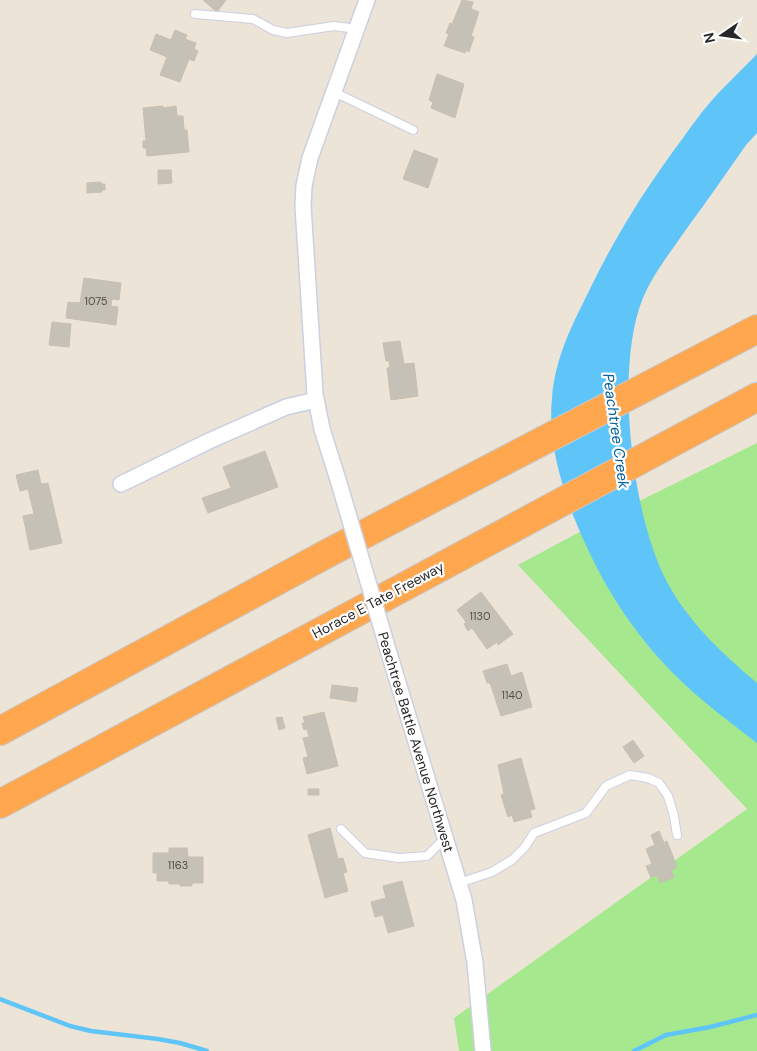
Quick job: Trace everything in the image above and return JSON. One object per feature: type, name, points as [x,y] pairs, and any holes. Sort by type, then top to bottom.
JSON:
[{"type":"highway","points":[[0,731],[330,552],[757,329]]},
{"type":"highway","name":"Horace E Tate Freeway","points":[[0,804],[751,400]]},
{"type":"street","name":"Peachtree Battle Avenue Northwest","points":[[367,0],[310,158],[304,186],[304,215],[316,400],[322,429],[464,900],[475,963],[483,1051]]},
{"type":"street","points":[[120,484],[209,441],[286,407],[316,400]]},
{"type":"lane","points":[[195,14],[253,19],[273,30],[287,32],[334,26],[357,29]]},
{"type":"lane","points":[[334,92],[414,130]]},
{"type":"lane","points":[[459,883],[492,872],[512,860],[525,847],[534,833],[586,813],[606,786],[630,775],[648,778],[659,783],[668,796],[677,835]]},
{"type":"lane","points":[[341,829],[365,853],[399,858],[427,856],[445,838]]},
{"type":"green space","points":[[757,443],[757,1051],[459,1051],[454,1018],[747,809],[518,565],[613,514]]},
{"type":"water","name":"Peachtree Creek","points":[[757,54],[757,133],[746,145],[685,231],[647,289],[634,327],[630,362],[629,401],[631,442],[636,482],[644,520],[655,554],[667,582],[685,611],[719,649],[757,683],[757,743],[706,703],[677,677],[644,641],[616,602],[582,538],[568,501],[553,443],[551,413],[554,383],[565,342],[621,230],[657,174],[698,117]]},
{"type":"building","points":[[203,0],[226,0],[217,12]]},
{"type":"building","points":[[462,0],[473,2],[471,9],[479,12],[471,36],[474,37],[469,52],[466,50],[465,53],[444,46],[449,34],[446,33]]},
{"type":"building","points":[[175,30],[187,35],[185,39],[196,43],[194,49],[198,51],[194,61],[189,59],[180,82],[160,75],[167,57],[150,50],[156,34],[171,40]]},
{"type":"building","points":[[437,74],[464,84],[455,118],[431,108],[433,102],[429,100]]},
{"type":"building","points":[[163,106],[163,108],[176,106],[177,116],[183,116],[184,130],[187,130],[189,152],[147,156],[146,148],[143,148],[143,141],[146,141],[143,108]]},
{"type":"building","points":[[414,150],[438,159],[428,188],[403,179]]},
{"type":"building","points":[[158,170],[171,170],[172,183],[158,184]]},
{"type":"building","points":[[101,182],[101,184],[105,184],[105,190],[87,193],[87,183]]},
{"type":"building","points":[[84,278],[121,283],[119,300],[112,299],[111,306],[118,307],[116,325],[66,318],[68,302],[80,303]]},
{"type":"building","points":[[52,322],[71,324],[69,347],[49,345]]},
{"type":"building","points":[[400,341],[404,364],[414,363],[418,396],[391,400],[387,368],[390,367],[389,361],[386,361],[383,343]]},
{"type":"building","points":[[265,451],[278,487],[208,513],[202,498],[231,488],[223,467]]},
{"type":"building","points":[[38,470],[41,484],[48,483],[62,543],[30,550],[23,516],[34,514],[28,489],[20,491],[16,475]]},
{"type":"building","points":[[481,592],[513,634],[498,645],[497,642],[487,649],[472,628],[468,631],[464,624],[466,622],[457,610]]},
{"type":"building","points":[[507,664],[511,676],[522,672],[532,707],[501,716],[490,683],[487,683],[483,671]]},
{"type":"building","points":[[332,685],[358,688],[356,702],[330,698]]},
{"type":"building","points":[[324,712],[338,766],[307,774],[303,758],[308,757],[303,738],[309,737],[307,729],[304,730],[302,723],[305,723],[303,717]]},
{"type":"building","points":[[282,717],[285,728],[279,730],[276,718]]},
{"type":"building","points":[[633,740],[644,756],[634,763],[623,747]]},
{"type":"building","points":[[521,758],[535,809],[530,810],[532,817],[514,822],[512,815],[508,817],[501,795],[504,794],[498,765]]},
{"type":"building","points":[[308,789],[319,789],[319,795],[308,795]]},
{"type":"building","points":[[330,828],[338,859],[343,858],[347,872],[343,873],[348,891],[325,898],[308,835]]},
{"type":"building","points":[[659,831],[664,843],[667,841],[677,867],[671,870],[674,877],[660,883],[657,875],[651,878],[646,866],[652,864],[646,849],[655,845],[651,835]]},
{"type":"building","points":[[169,848],[187,848],[188,857],[203,857],[203,883],[192,883],[192,886],[180,886],[180,884],[169,884],[169,881],[157,881],[157,873],[153,873],[153,853],[169,853]]},
{"type":"building","points":[[402,881],[414,926],[388,933],[383,915],[375,917],[371,902],[386,898],[383,886]]},
{"type":"waterway","points":[[0,999],[70,1026],[91,1031],[180,1043],[207,1051]]},
{"type":"waterway","points":[[634,1051],[666,1035],[710,1027],[757,1015]]}]
